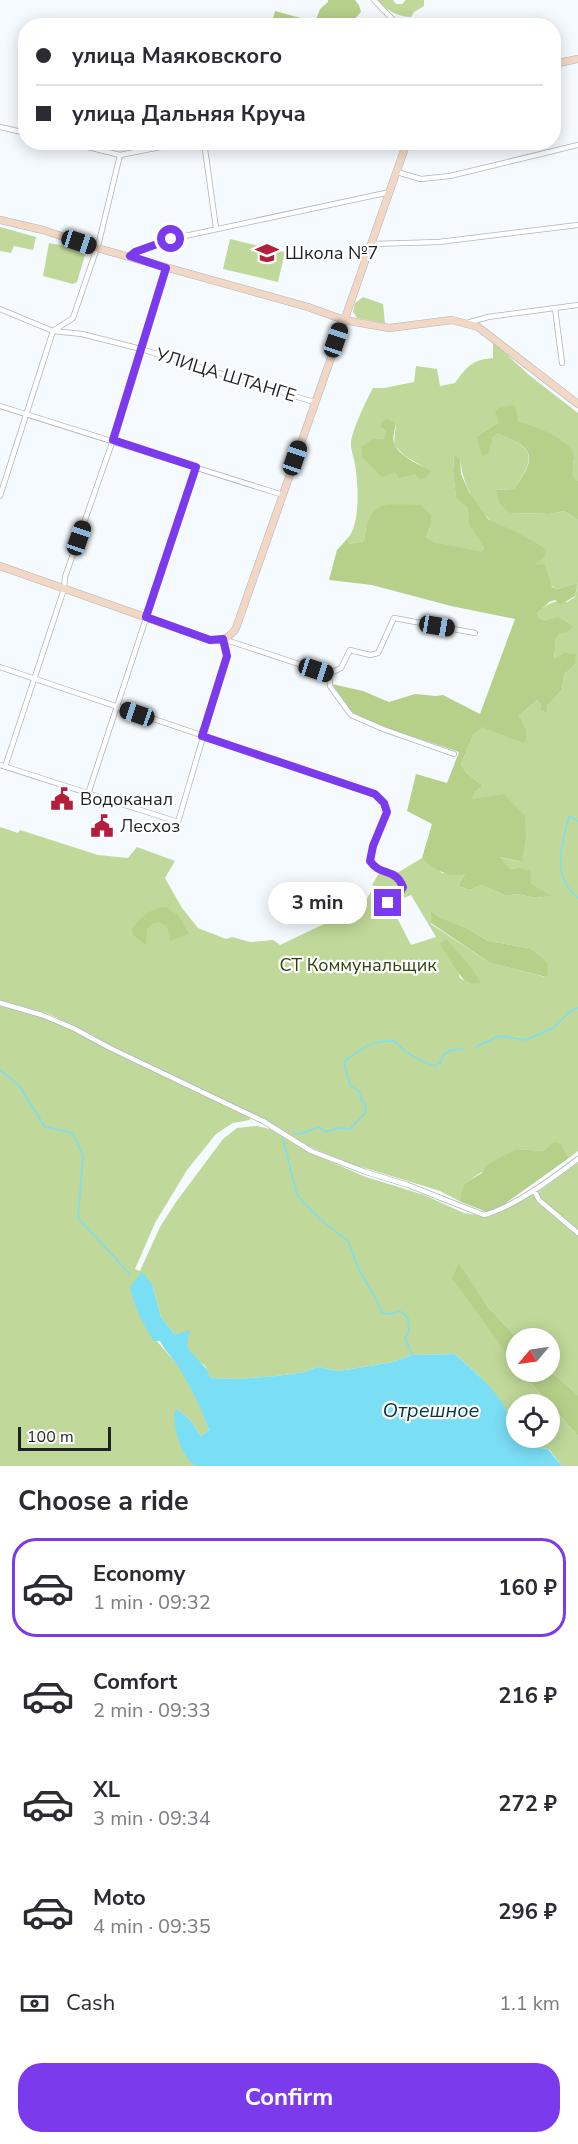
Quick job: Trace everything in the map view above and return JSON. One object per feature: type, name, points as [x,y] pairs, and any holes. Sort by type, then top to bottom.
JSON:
[{"type":"main road","points":[[561,63],[578,59]]},
{"type":"main road","points":[[0,566],[210,640],[223,639],[231,635],[236,628],[404,150]]},
{"type":"main road","points":[[0,220],[43,230],[166,268],[308,307],[344,320],[389,328],[452,320],[467,323],[488,332],[578,404]]},
{"type":"street","points":[[374,0],[391,18]]},
{"type":"street","points":[[0,127],[18,131]]},
{"type":"street","points":[[561,149],[578,145]]},
{"type":"street","points":[[103,150],[120,154],[142,150]]},
{"type":"street","points":[[205,150],[216,228]]},
{"type":"street","points":[[397,172],[421,179],[450,176],[557,150]]},
{"type":"street","points":[[0,496],[53,332],[73,318],[98,248],[120,154]]},
{"type":"street","points":[[130,256],[171,239],[390,192]]},
{"type":"street","points":[[372,244],[439,242],[578,225]]},
{"type":"street","points":[[166,268],[113,440],[65,578],[64,589],[2,766],[178,822],[227,656],[223,639]]},
{"type":"street","points":[[467,323],[488,316],[578,305]]},
{"type":"street","points":[[555,308],[562,363]]},
{"type":"street","name":"УЛИЦА ШТАНГЕ","points":[[0,309],[53,332],[81,334],[141,350],[314,402]]},
{"type":"street","points":[[0,406],[282,495]]},
{"type":"street","points":[[88,794],[196,467]]},
{"type":"street","points":[[223,639],[329,674],[341,668],[350,650],[370,655],[378,653],[394,618],[475,633]]},
{"type":"street","points":[[0,667],[375,794],[384,803],[387,812],[373,846],[370,861],[375,868],[396,875],[403,887],[399,894],[388,903]]},
{"type":"street","points":[[329,674],[330,686],[351,715],[454,754]]},
{"type":"street","points":[[0,1003],[42,1015],[73,1028],[263,1121],[311,1151],[484,1215],[493,1213],[534,1190],[578,1159]]},
{"type":"street","points":[[534,1190],[539,1200],[578,1233]]},
{"type":"green space","points":[[328,0],[355,0],[361,12],[355,18],[317,18],[320,9]]},
{"type":"green space","points":[[377,0],[393,0],[396,4],[402,4],[406,0],[424,0],[424,6],[414,12],[411,17],[392,12]]},
{"type":"green space","points":[[275,11],[300,18],[273,18]]},
{"type":"green space","points":[[0,227],[36,237],[33,250],[14,246],[11,253],[0,251]]},
{"type":"green space","points":[[230,239],[285,252],[278,282],[223,269]]},
{"type":"green space","points":[[49,243],[71,247],[85,255],[77,282],[73,284],[43,276]]},
{"type":"green space","points":[[363,297],[383,304],[385,323],[357,318],[353,312],[355,303]]},
{"type":"green space","points":[[493,342],[529,375],[578,413],[578,481],[572,472],[574,461],[562,441],[518,421],[499,422],[476,437],[490,452],[491,437],[498,434],[526,449],[528,462],[526,469],[514,489],[496,490],[510,513],[549,514],[564,511],[578,520],[578,583],[557,589],[546,580],[538,568],[530,539],[496,524],[482,512],[469,491],[460,459],[454,454],[453,472],[456,496],[468,509],[470,524],[484,548],[482,553],[434,542],[426,537],[431,525],[366,528],[364,541],[349,544],[348,538],[355,522],[358,502],[351,440],[359,416],[373,388],[414,382],[416,366],[437,369],[440,386],[455,383],[471,365],[480,360],[493,358]],"holes":[[[396,423],[394,445],[405,456],[422,466],[395,472],[363,457],[362,448],[374,438],[383,439],[387,435],[386,431],[380,427]]]},
{"type":"green space","points":[[515,405],[518,421],[555,436],[568,445],[572,451],[574,459],[572,471],[578,481],[578,520],[564,511],[549,514],[510,513],[499,503],[496,490],[514,489],[526,469],[529,455],[520,444],[498,434],[492,437],[490,452],[483,457],[476,437],[499,422],[495,412],[499,408]]},
{"type":"green space","points":[[386,419],[396,423],[393,439],[396,448],[404,456],[430,471],[426,478],[419,479],[415,474],[399,478],[395,472],[382,477],[362,457],[362,447],[374,438],[383,439],[386,435],[386,431],[380,427]]},
{"type":"green space","points":[[454,454],[460,459],[461,474],[469,492],[488,519],[530,539],[547,550],[536,564],[545,565],[552,587],[557,589],[578,583],[575,596],[560,605],[555,600],[549,602],[537,614],[541,619],[547,620],[558,617],[573,626],[556,638],[554,659],[565,653],[576,654],[575,664],[564,675],[562,690],[547,706],[548,714],[540,710],[541,705],[537,700],[519,716],[526,730],[526,741],[522,743],[482,727],[473,735],[461,765],[483,786],[476,791],[472,799],[504,794],[525,816],[526,836],[522,862],[500,857],[510,869],[530,871],[531,883],[551,896],[536,898],[517,894],[507,896],[481,885],[470,890],[458,886],[465,874],[453,875],[442,872],[422,858],[432,824],[407,811],[416,774],[447,783],[459,752],[354,714],[332,684],[363,691],[389,702],[415,694],[443,695],[480,714],[515,619],[451,606],[372,585],[329,580],[337,550],[348,538],[349,544],[364,541],[370,518],[375,511],[388,505],[421,505],[431,515],[431,525],[426,537],[434,542],[482,552],[484,548],[469,524],[468,509],[456,497],[453,472]]},
{"type":"green space","name":"СТ Коммунальщик","points":[[578,584],[578,1151],[569,1158],[561,1144],[544,1151],[517,1149],[465,1183],[461,1191],[461,1202],[440,1191],[352,1164],[310,1147],[259,1117],[131,1057],[49,1014],[0,1000],[0,827],[18,833],[20,830],[98,855],[128,858],[137,847],[175,861],[165,878],[182,908],[198,928],[226,939],[232,937],[250,942],[273,940],[280,945],[324,924],[333,910],[340,890],[364,904],[382,868],[397,873],[422,858],[442,873],[465,874],[458,886],[470,890],[481,885],[507,896],[517,894],[536,898],[550,896],[531,883],[518,868],[510,869],[499,857],[521,862],[472,799],[476,791],[483,786],[461,765],[473,735],[482,726],[522,743],[519,716],[537,700],[541,705],[540,710],[548,714],[547,706],[562,690],[564,675],[575,664],[554,660],[556,638],[562,633],[537,614],[550,603],[567,602],[575,597]],"holes":[[[411,895],[436,937],[411,945],[390,904]],[[430,910],[439,917],[467,928],[488,941],[529,948],[545,977],[490,963],[431,924]],[[447,941],[468,963],[474,982],[468,983],[460,978],[456,965],[439,943]]]},
{"type":"green space","points":[[166,907],[178,915],[189,934],[170,941],[167,926],[159,922],[153,923],[147,929],[146,945],[133,935],[132,928],[143,916]]},
{"type":"green space","points":[[430,910],[439,917],[467,928],[488,941],[529,948],[547,962],[548,974],[546,977],[490,963],[431,923]]},
{"type":"green space","points":[[447,940],[468,963],[481,983],[469,983],[464,980],[439,943]]},
{"type":"green space","points":[[0,1004],[67,1027],[250,1117],[250,1120],[233,1123],[216,1134],[187,1170],[155,1223],[135,1269],[140,1271],[160,1227],[176,1202],[223,1139],[237,1128],[257,1126],[270,1129],[308,1152],[366,1177],[424,1195],[464,1213],[488,1217],[535,1194],[578,1163],[578,1395],[560,1379],[560,1328],[508,1328],[488,1307],[459,1264],[506,1348],[506,1382],[530,1382],[540,1394],[506,1394],[506,1411],[492,1390],[455,1354],[412,1355],[393,1362],[339,1371],[317,1367],[305,1372],[276,1376],[211,1378],[205,1366],[190,1353],[186,1343],[175,1335],[161,1317],[152,1284],[142,1318],[153,1336],[186,1377],[209,1430],[201,1436],[190,1420],[177,1409],[190,1461],[195,1466],[0,1466]]},
{"type":"green space","points":[[554,1142],[561,1144],[569,1158],[503,1205],[487,1212],[461,1202],[461,1191],[465,1183],[482,1173],[486,1165],[517,1149],[544,1151]]},
{"type":"green space","points":[[459,1263],[488,1307],[508,1328],[506,1352],[452,1278]]},
{"type":"green space","points":[[560,1379],[578,1395],[578,1436],[560,1416],[560,1394],[541,1394],[530,1382],[560,1382]]},
{"type":"green space","points":[[560,1416],[578,1436],[578,1466],[562,1466],[549,1449],[540,1448],[560,1448]]},
{"type":"water","name":"Отрешное","points":[[142,1272],[152,1284],[161,1317],[175,1335],[190,1330],[187,1343],[189,1350],[206,1368],[211,1378],[276,1376],[305,1372],[317,1367],[339,1371],[393,1362],[412,1355],[455,1354],[485,1382],[506,1410],[506,1448],[548,1449],[562,1466],[195,1466],[179,1442],[174,1414],[177,1409],[190,1420],[201,1436],[209,1430],[180,1369],[160,1341],[154,1341],[146,1328],[130,1287]]},
{"type":"waterway","points":[[578,821],[569,816],[560,860],[564,880],[578,898]]},
{"type":"waterway","points":[[476,1047],[499,1036],[526,1040],[553,1028],[571,1011],[578,1008]]},
{"type":"waterway","points":[[294,1134],[319,1127],[326,1132],[338,1128],[350,1129],[365,1113],[366,1106],[360,1097],[360,1092],[350,1085],[344,1062],[367,1046],[394,1041],[403,1050],[435,1066],[440,1063],[443,1055],[451,1050],[463,1049]]},
{"type":"waterway","points":[[0,1070],[19,1085],[45,1127],[73,1133],[83,1156],[78,1218],[130,1274]]},
{"type":"waterway","points":[[283,1139],[297,1195],[320,1219],[349,1242],[359,1270],[382,1313],[391,1314],[400,1311],[408,1318],[409,1331],[405,1338],[412,1355]]},
{"type":"place","name":"Школа №7","points":[[267,253]]},
{"type":"place","name":"Водоканал","points":[[62,799]]},
{"type":"place","name":"Лесхоз","points":[[102,826]]},
{"type":"route","points":[[171,239],[130,256],[166,268],[113,440],[196,467],[146,617],[210,640],[223,639],[227,656],[202,736],[375,794],[384,803],[387,812],[370,854],[370,861],[375,868],[396,875],[400,879],[403,887],[399,894],[388,903]]}]
